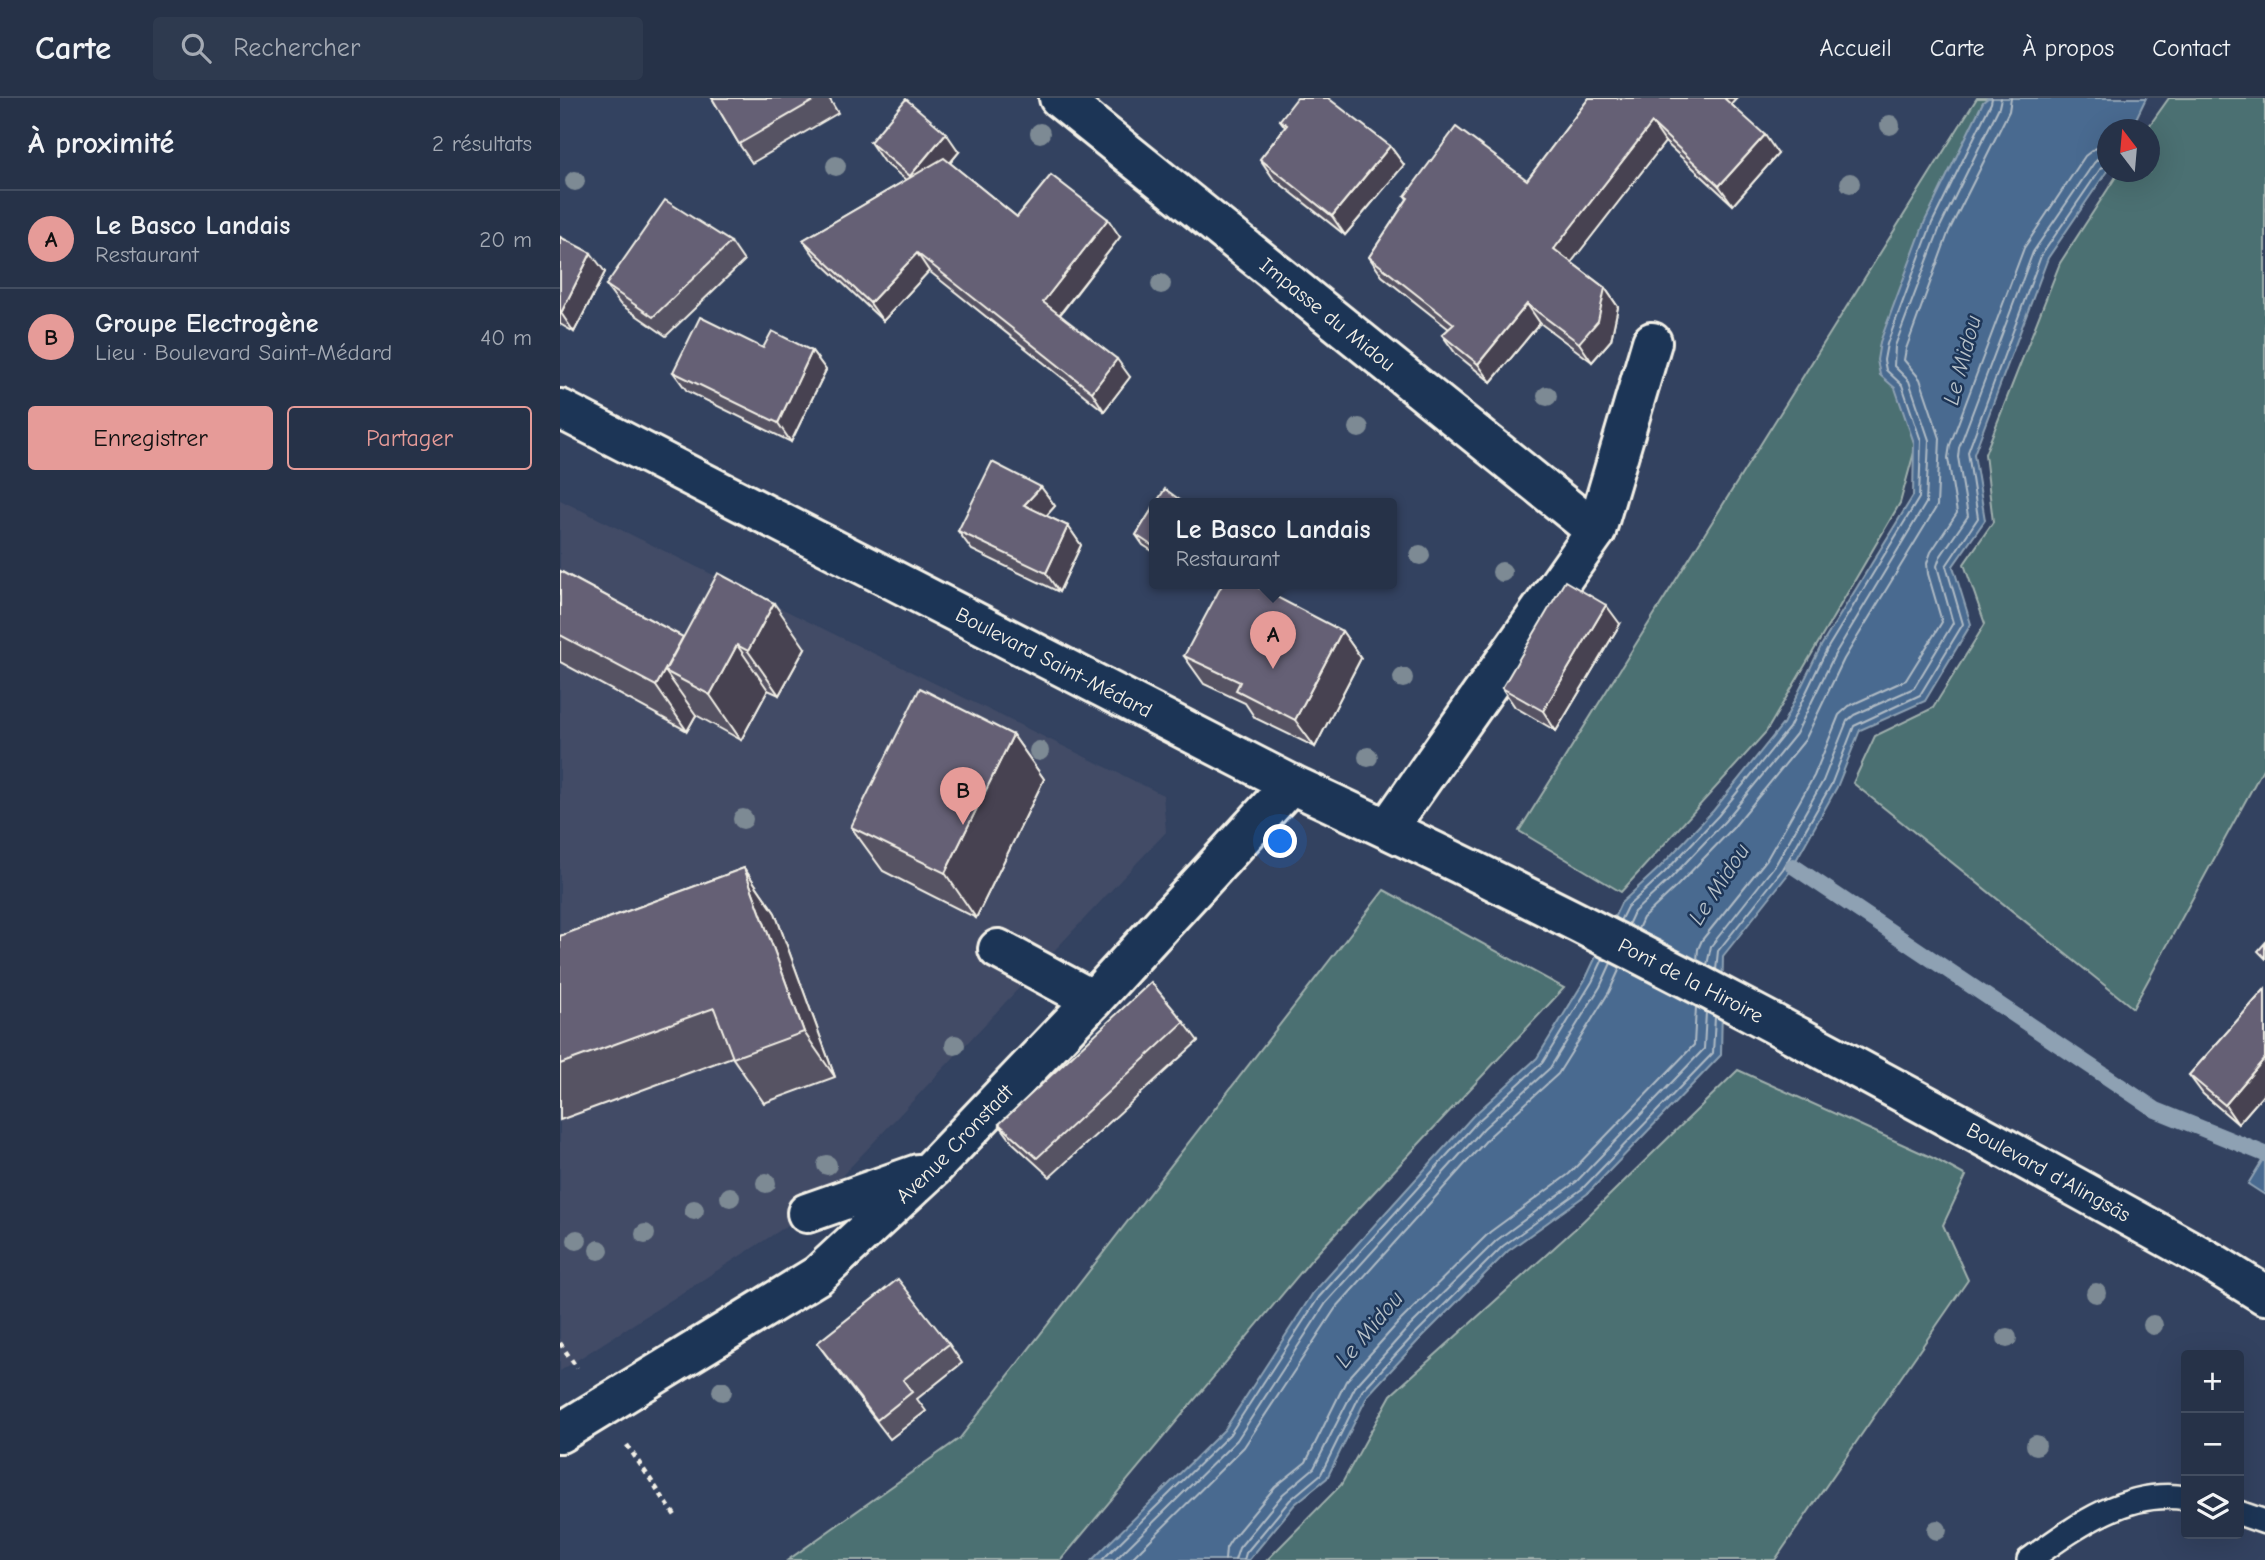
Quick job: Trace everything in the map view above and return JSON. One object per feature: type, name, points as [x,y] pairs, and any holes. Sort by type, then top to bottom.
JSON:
[{"type":"street","name":"Impasse du Midou","points":[[1059,98],[1595,531]]},
{"type":"street","points":[[1388,828],[1595,531],[1652,342]]},
{"type":"street","name":"Boulevard Saint-Médard","points":[[560,409],[1291,784],[1388,828],[1549,908]]},
{"type":"street","name":"Avenue Cronstadt","points":[[560,1433],[818,1275],[932,1169],[1093,1000],[1291,784]]},
{"type":"street","name":"Pont de la Hiroire","points":[[1549,908],[1830,1053]]},
{"type":"street","points":[[998,949],[1093,1000]]},
{"type":"street","name":"Boulevard d'Alingsäs","points":[[1830,1053],[2205,1258],[2265,1295]]},
{"type":"street","points":[[807,1213],[932,1169]]},
{"type":"lane","points":[[2029,1560],[2069,1531],[2129,1501],[2168,1495],[2181,1497]]},
{"type":"lane","points":[[2244,1515],[2265,1522]]},
{"type":"path","points":[[560,1343],[573,1362]]},
{"type":"path","points":[[622,1437],[676,1517]]},
{"type":"shaded area","points":[[560,500],[1163,795],[1166,832],[807,1213],[560,1371]]},
{"type":"green space","points":[[1977,98],[2043,98],[1973,239],[1900,503],[1766,732],[1621,892],[1519,831]]},
{"type":"green space","points":[[2169,98],[2265,98],[2265,765],[2133,1008],[1853,783],[1875,736],[1933,708],[1985,624],[1964,564],[1993,522],[1985,454],[2060,263],[2113,182],[2160,182],[2160,119],[2154,119]]},
{"type":"green space","points":[[1384,890],[1564,988],[1311,1260],[1061,1560],[788,1560],[960,1438]]},
{"type":"green space","points":[[1738,1070],[1935,1159],[1966,1176],[1943,1225],[1968,1280],[1775,1560],[1267,1560],[1341,1485],[1391,1395],[1577,1227]]},
{"type":"water","name":"Le Midou","points":[[1988,98],[2146,98],[2136,119],[2097,119],[2097,182],[2100,182],[2048,258],[1974,454],[1985,520],[1953,566],[1971,624],[1925,701],[1860,730],[1837,787],[1789,873],[1723,956],[1721,1055],[1587,1194],[1508,1251],[1418,1341],[1368,1395],[1327,1478],[1295,1504],[1249,1560],[1092,1560],[1225,1429],[1313,1293],[1472,1117],[1537,1058],[1586,978],[1621,903],[1659,868],[1713,811],[1783,724],[1821,646],[1913,496],[1914,443],[1895,388],[1880,375],[1877,360],[1880,342],[1925,221],[1983,102]]},
{"type":"water","points":[[2265,1156],[2265,1195],[2248,1184]]},
{"type":"building","points":[[712,98],[818,98],[739,144]]},
{"type":"building","points":[[1297,98],[1328,98],[1390,146],[1332,216],[1260,159],[1287,125],[1280,120]]},
{"type":"building","points":[[1589,98],[1724,98],[1765,135],[1719,186],[1652,123],[1554,249],[1605,288],[1598,321],[1579,343],[1527,304],[1478,364],[1442,335],[1454,324],[1369,257],[1408,198],[1405,196],[1456,127],[1527,180]]},
{"type":"building","points":[[906,99],[946,133],[910,176],[870,142]]},
{"type":"building","points":[[944,158],[1017,217],[1051,175],[1108,219],[1043,302],[1117,359],[1092,392],[917,253],[870,303],[803,240]]},
{"type":"building","points":[[665,200],[731,242],[653,317],[606,285]]},
{"type":"building","points":[[560,237],[591,253],[561,313],[560,312]]},
{"type":"building","points":[[700,317],[763,348],[772,331],[812,351],[778,423],[673,372]]},
{"type":"building","points":[[992,462],[1041,487],[1024,505],[1068,526],[1046,573],[958,531]]},
{"type":"building","points":[[1165,489],[1177,498],[1159,498]]},
{"type":"building","points":[[1149,514],[1149,544],[1136,535]]},
{"type":"building","points":[[560,571],[683,637],[656,686],[560,635]]},
{"type":"building","points":[[718,573],[774,603],[748,651],[737,645],[710,695],[665,671]]},
{"type":"building","points":[[1565,581],[1606,605],[1543,711],[1502,688]]},
{"type":"building","points":[[1220,589],[1262,589],[1342,631],[1295,720],[1236,690],[1240,682],[1184,656]]},
{"type":"building","points":[[920,688],[1013,735],[945,873],[851,827]]},
{"type":"building","points":[[744,868],[804,1032],[733,1058],[714,1008],[560,1064],[560,936]]},
{"type":"building","points":[[2265,943],[2265,958],[2258,951]]},
{"type":"building","points":[[1151,982],[1184,1022],[1037,1158],[999,1124]]},
{"type":"building","points":[[2265,989],[2265,1058],[2225,1105],[2189,1075]]},
{"type":"building","points":[[898,1279],[949,1344],[903,1380],[912,1392],[877,1420],[817,1343]]},
{"type":"waterway","points":[[1793,866],[2156,1110],[2265,1154]]},
{"type":"place","name":"Le Basco Landais","points":[[1273,669]]},
{"type":"place","name":"Groupe Electrogène","points":[[963,825]]}]
